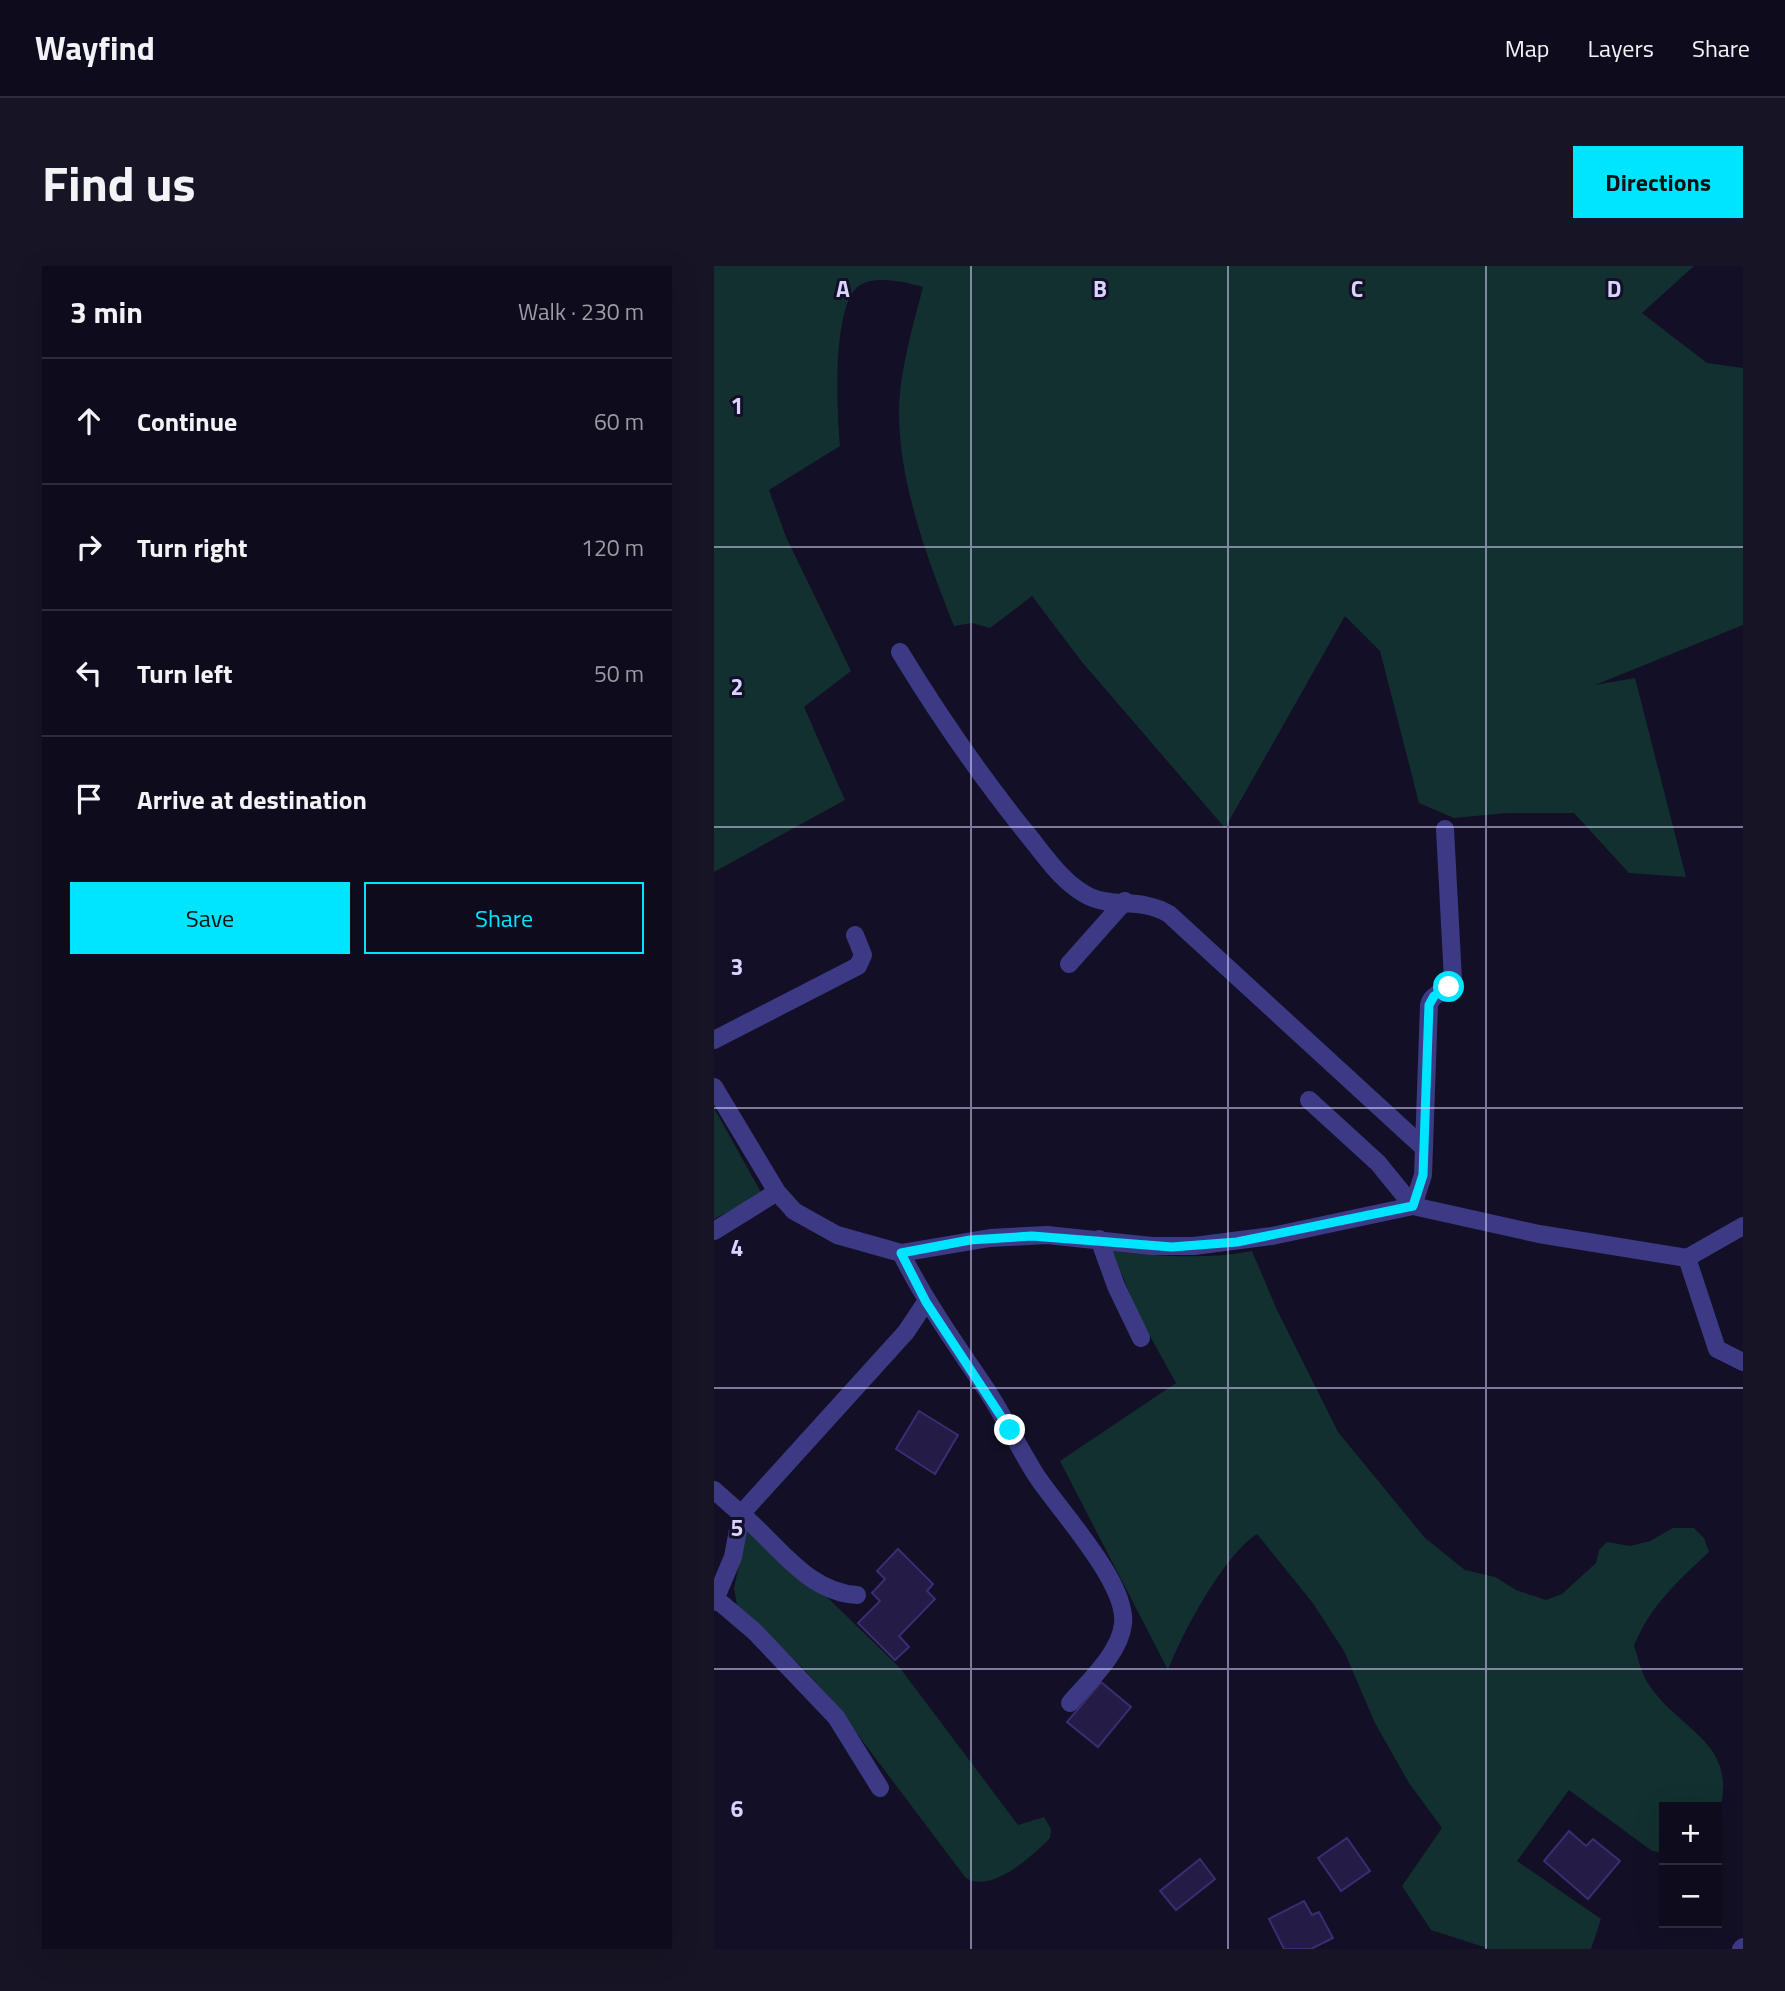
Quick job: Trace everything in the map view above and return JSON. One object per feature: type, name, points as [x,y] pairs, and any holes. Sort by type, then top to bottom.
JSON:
[{"type":"street","points":[[900,652],[958,744],[1057,871],[1095,899],[1154,905],[1184,925],[1424,1148]]},
{"type":"street","points":[[1413,1206],[1423,1175],[1429,1005],[1434,996],[1452,984],[1454,974],[1445,829]]},
{"type":"street","points":[[1069,964],[1125,901]]},
{"type":"street","points":[[714,1040],[858,965],[863,955],[855,935]]},
{"type":"street","points":[[714,1087],[777,1192],[794,1211],[823,1229],[901,1253],[990,1238],[1047,1236],[1172,1247],[1237,1242],[1413,1206],[1539,1234],[1687,1258],[1743,1226]]},
{"type":"street","points":[[1309,1100],[1378,1163],[1413,1206]]},
{"type":"street","points":[[714,1231],[777,1192]]},
{"type":"street","points":[[1099,1239],[1116,1286],[1141,1338]]},
{"type":"street","points":[[901,1253],[926,1302],[989,1394],[1038,1477],[1083,1535],[1103,1569],[1123,1614],[1117,1642],[1070,1703]]},
{"type":"street","points":[[1687,1258],[1717,1349],[1743,1362]]},
{"type":"street","points":[[880,1788],[836,1717],[754,1631],[715,1601],[733,1557],[741,1514],[906,1332],[926,1302]]},
{"type":"street","points":[[714,1490],[784,1556],[816,1581],[831,1589],[857,1595]]},
{"type":"green space","points":[[714,266],[1694,266],[1642,313],[1707,363],[1743,368],[1743,625],[1595,685],[1635,678],[1686,877],[1629,873],[1574,813],[1507,813],[1454,818],[1419,803],[1380,651],[1345,616],[1225,828],[1082,662],[1032,596],[990,628],[972,623],[954,626],[914,511],[899,421],[900,392],[907,352],[923,287],[882,280],[860,285],[851,296],[844,313],[838,360],[840,446],[769,490],[786,537],[851,671],[804,707],[845,800],[714,872]]},
{"type":"green space","points":[[714,1108],[762,1194],[714,1219]]},
{"type":"green space","points":[[1112,1251],[1199,1256],[1252,1251],[1277,1310],[1338,1432],[1425,1538],[1465,1570],[1495,1577],[1516,1590],[1546,1600],[1562,1594],[1596,1563],[1599,1550],[1607,1542],[1630,1546],[1650,1541],[1673,1528],[1694,1528],[1704,1538],[1709,1552],[1656,1607],[1634,1646],[1647,1682],[1715,1755],[1722,1772],[1721,1802],[1659,1802],[1659,1852],[1652,1851],[1569,1790],[1517,1861],[1601,1919],[1591,1949],[1490,1949],[1431,1930],[1402,1886],[1442,1828],[1409,1783],[1375,1723],[1344,1651],[1312,1602],[1257,1534],[1231,1559],[1205,1596],[1168,1670],[1060,1461],[1176,1383],[1141,1320]]},
{"type":"green space","points":[[747,1529],[796,1576],[829,1599],[900,1668],[1018,1825],[1044,1817],[1051,1829],[1050,1838],[1034,1854],[1011,1871],[986,1881],[965,1877],[831,1699],[800,1665],[737,1606],[734,1588]]},
{"type":"building","points":[[919,1411],[958,1435],[935,1474],[896,1449]]},
{"type":"building","points":[[898,1549],[933,1584],[927,1591],[935,1599],[899,1636],[909,1647],[895,1660],[858,1623],[880,1601],[872,1593],[885,1579],[877,1571]]},
{"type":"building","points":[[1101,1682],[1131,1707],[1098,1747],[1067,1722]]},
{"type":"building","points":[[1569,1831],[1586,1846],[1593,1839],[1620,1861],[1588,1899],[1544,1861]]},
{"type":"building","points":[[1347,1838],[1370,1871],[1341,1891],[1318,1858]]},
{"type":"building","points":[[1200,1859],[1215,1879],[1176,1910],[1160,1891]]},
{"type":"building","points":[[1304,1901],[1312,1915],[1319,1912],[1333,1938],[1311,1949],[1284,1949],[1269,1919]]},
{"type":"route","points":[[1010,1430],[989,1394],[938,1322],[901,1253],[970,1240],[1032,1236],[1099,1239],[1152,1246],[1194,1246],[1288,1233],[1413,1206],[1423,1175],[1429,1005],[1434,996],[1449,987]]}]
